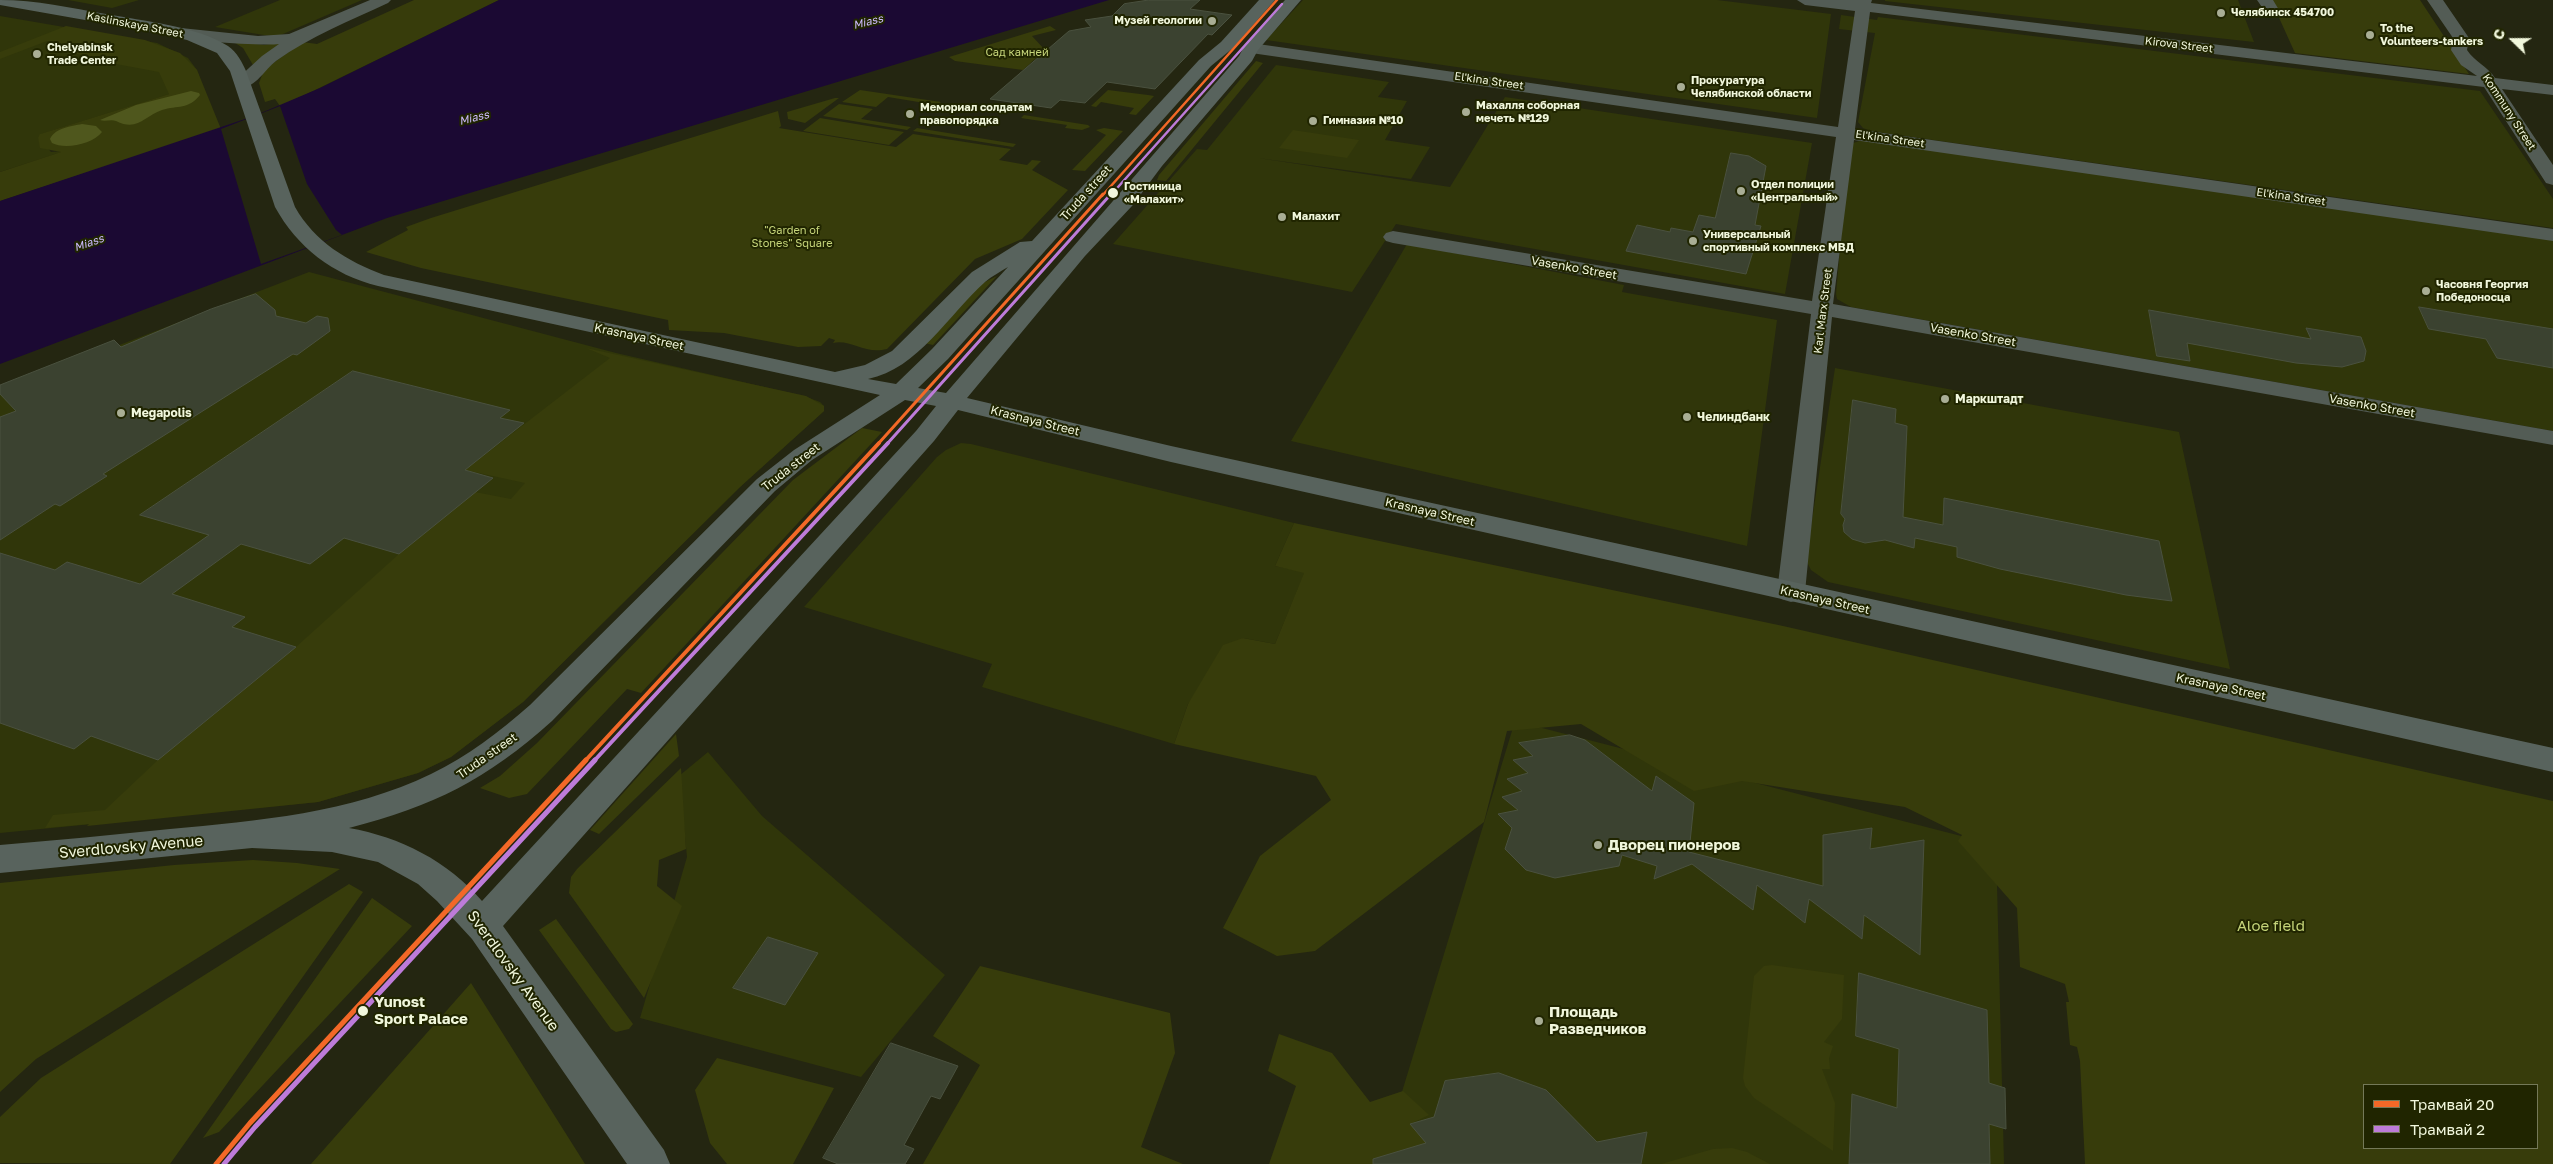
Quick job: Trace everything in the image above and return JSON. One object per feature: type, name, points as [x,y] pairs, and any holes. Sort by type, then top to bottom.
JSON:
[{"type":"main road","name":"Kaslinskaya Street","points":[[0,0],[181,33],[223,50],[232,59],[243,83],[254,116]]},
{"type":"main road","name":"Truda street","points":[[252,835],[327,821],[411,798],[450,781],[479,764],[523,731],[755,495],[803,455],[902,391],[940,354],[1205,63],[1227,45],[1267,0]]},
{"type":"main road","points":[[482,925],[954,402],[981,365],[1078,252],[1131,196],[1155,162],[1246,58],[1251,48],[1293,0]]},
{"type":"main road","name":"El'kina Street","points":[[1227,45],[1251,48]]},
{"type":"main road","name":"Krasnaya Street","points":[[254,116],[285,207],[296,228],[314,246],[351,270],[393,284],[954,402],[1170,454],[2553,760]]},
{"type":"main road","points":[[834,378],[872,371],[900,356],[979,276],[1048,234]]},
{"type":"main road","points":[[803,455],[838,427],[853,406],[855,399],[853,392],[834,378]]},
{"type":"main road","name":"Sverdlovsky Avenue","points":[[0,859],[252,835],[334,839],[363,844],[401,858],[437,879],[482,925],[650,1164]]},
{"type":"street","points":[[181,33],[266,42],[283,41],[304,35],[383,0]]},
{"type":"street","name":"Kirova Street","points":[[1806,0],[1864,4],[2486,76],[2553,90]]},
{"type":"street","name":"Kommuny Street","points":[[2435,0],[2461,38],[2459,50],[2467,62],[2486,76],[2553,179]]},
{"type":"street","name":"Karl Marx Street","points":[[1790,592],[1822,309],[1864,4]]},
{"type":"street","points":[[243,83],[268,59],[304,35]]},
{"type":"street","name":"El'kina Street","points":[[1251,48],[2553,236]]},
{"type":"street","name":"Vasenko Street","points":[[1393,237],[1822,309],[2553,438]]},
{"type":"shaded area","points":[[68,0],[139,0],[112,8]]},
{"type":"shaded area","points":[[280,0],[362,0],[276,37],[215,27]]},
{"type":"shaded area","points":[[1303,0],[1717,0],[1831,14],[1817,118],[1266,40]]},
{"type":"shaded area","points":[[1885,0],[2238,0],[2254,42],[1885,1]]},
{"type":"shaded area","points":[[1841,15],[1877,20],[1878,17],[2480,91],[2553,199],[2553,228],[1870,131],[1863,128],[1858,122],[1875,33],[1839,29]]},
{"type":"shaded area","points":[[0,16],[157,43],[188,58],[197,70],[202,84],[41,134],[38,137],[51,152],[65,151],[0,172]]},
{"type":"shaded area","points":[[1276,65],[1389,82],[1378,97],[1407,101],[1385,140],[1430,147],[1411,179],[1258,158],[1450,187],[1505,97],[1812,143],[1785,294],[1396,224],[1352,292],[1113,244],[1197,149],[1207,150]]},
{"type":"shaded area","points":[[191,91],[200,95],[191,103],[162,110],[135,124],[124,124],[114,120],[100,120],[136,105]]},
{"type":"shaded area","points":[[82,124],[96,126],[102,132],[92,140],[78,145],[64,146],[52,143],[50,139],[56,132]]},
{"type":"shaded area","points":[[1863,140],[2553,238],[2553,431],[1851,307],[1837,299],[1836,294],[1849,148],[1853,143]]},
{"type":"shaded area","points":[[1407,244],[1624,285],[1622,292],[1777,320],[1747,546],[1291,441]]},
{"type":"shaded area","points":[[309,272],[616,353],[804,396],[820,402],[824,406],[824,411],[740,487],[523,702],[451,757],[418,773],[318,802],[0,833],[0,391]]},
{"type":"shaded area","points":[[1835,368],[2179,432],[2230,669],[1828,582],[1811,570],[1806,560]]},
{"type":"shaded area","points":[[961,443],[1294,523],[1275,566],[1305,572],[1275,644],[1243,638],[1188,704],[1174,744],[982,687],[992,664],[804,607],[937,457],[946,450]]},
{"type":"shaded area","points":[[1515,721],[1996,845],[2004,1164],[1380,1164]]},
{"type":"shaded area","points":[[708,752],[762,816],[945,975],[861,1077],[640,1018],[687,857],[679,776]]},
{"type":"green space","points":[[414,0],[499,0],[280,106],[275,99],[265,102],[259,83],[264,70],[302,42],[317,44]]},
{"type":"green space","points":[[2271,0],[2420,0],[2469,74],[2295,53]]},
{"type":"green space","points":[[66,26],[145,40],[180,53],[197,70],[221,129],[0,201],[0,172],[61,152],[40,148],[38,137],[40,134],[169,94],[159,72],[89,59],[93,57],[66,52],[77,46],[47,41],[0,59],[0,52]]},
{"type":"green space","name":"Сад камней","points":[[1050,26],[1056,30],[1032,36],[1045,50],[1023,70],[955,61],[949,57]]},
{"type":"green space","points":[[232,41],[264,45],[286,42],[253,65],[243,48]]},
{"type":"green space","points":[[1256,61],[1263,63],[1166,181],[1157,180],[1159,175]]},
{"type":"green space","points":[[860,90],[941,102],[937,105],[888,97],[876,107],[842,102]]},
{"type":"green space","points":[[1108,90],[1154,96],[1136,115],[1129,114],[1134,108],[1101,102],[1096,107],[1091,106]]},
{"type":"green space","points":[[839,98],[805,123],[788,119],[787,112]]},
{"type":"green space","points":[[839,104],[873,109],[861,119],[911,127],[907,130],[823,116]]},
{"type":"green space","name":"\"Garden of Stones\" Square","points":[[778,111],[781,126],[779,128],[896,147],[913,134],[1011,149],[999,160],[1027,165],[1032,160],[1041,161],[1032,170],[1068,190],[1022,239],[975,259],[887,349],[879,350],[865,349],[840,342],[833,343],[835,340],[829,338],[821,346],[798,347],[724,333],[669,330],[668,320],[421,268],[366,252],[408,230],[406,227],[431,218]]},
{"type":"green space","points":[[1024,115],[1088,125],[1090,127],[1082,130],[1065,128],[1067,125],[1021,118]]},
{"type":"green space","points":[[820,118],[904,132],[889,145],[803,131]]},
{"type":"green space","points":[[917,128],[1016,144],[1013,147],[913,131]]},
{"type":"green space","points":[[1104,128],[1123,131],[1085,171],[1072,170],[1106,135],[1096,130]]},
{"type":"green space","points":[[1293,130],[1359,140],[1347,158],[1279,148]]},
{"type":"green space","points":[[997,276],[933,345],[924,343],[981,284]]},
{"type":"green space","points":[[586,348],[806,396],[824,406],[824,411],[740,487],[523,702],[451,757],[418,773],[318,802],[87,826],[89,824],[45,828],[53,815],[105,810],[158,760],[296,647],[399,554],[475,492],[511,499],[525,483],[465,470],[610,358]]},
{"type":"green space","points":[[862,428],[882,432],[641,693],[627,689],[527,794],[509,798],[480,788],[500,776],[537,743],[793,480]]},
{"type":"green space","name":"Aloe field","points":[[1294,523],[1783,626],[2553,801],[2553,1164],[2085,1164],[2080,1061],[2077,1047],[2070,1045],[2066,1002],[2069,1002],[2065,984],[2020,967],[2017,908],[1958,841],[1962,835],[1905,807],[1742,781],[1694,791],[1581,724],[1507,731],[1484,822],[1315,951],[1277,956],[1223,928],[1260,856],[1331,800],[1316,776],[1174,744],[1188,704],[1223,645],[1243,638],[1275,644],[1304,573],[1275,566]]},
{"type":"green space","points":[[676,734],[679,756],[599,834],[590,830]]},
{"type":"green space","points":[[681,768],[686,849],[659,860],[657,886],[682,906],[644,998],[569,893],[571,877]]},
{"type":"green space","points":[[253,860],[297,863],[340,869],[36,1059],[0,1092],[0,883],[174,865]]},
{"type":"green space","points":[[349,884],[363,892],[170,1164],[0,1163],[0,1117],[41,1078]]},
{"type":"green space","points":[[372,898],[412,926],[219,1132],[203,1138]]},
{"type":"green space","points":[[556,919],[633,1024],[629,1029],[616,1032],[611,1029],[539,930]]},
{"type":"green space","points":[[1772,965],[1844,975],[1842,1019],[1824,1042],[1833,1046],[1829,1058],[1830,1069],[1822,1069],[1835,1103],[1833,1151],[1754,1098],[1745,1086],[1743,1078],[1754,976],[1764,966]]},
{"type":"green space","points":[[980,966],[1170,1013],[1175,1053],[1141,1147],[1183,1164],[923,1164],[980,1065],[933,1036]]},
{"type":"green space","points":[[471,983],[585,1164],[311,1164]]},
{"type":"green space","points":[[1279,1034],[1332,1053],[1370,1102],[1403,1091],[1429,1115],[1410,1124],[1426,1143],[1412,1164],[1269,1164],[1296,1086],[1268,1071]]},
{"type":"green space","points":[[717,1058],[834,1088],[793,1164],[727,1164],[710,1143],[695,1090]]},
{"type":"green space","points":[[1732,1148],[1747,1152],[1770,1164],[1661,1164],[1713,1149]]},
{"type":"water","name":"Miass","points":[[499,0],[1109,0],[387,218],[0,364],[0,201],[254,116],[320,88]]},
{"type":"pier","points":[[280,106],[307,184],[336,230],[342,235],[261,264],[221,129]]},
{"type":"building","points":[[1149,0],[1200,0],[1190,9],[1232,15],[1212,35],[1208,34],[1155,89],[1107,82],[1085,103],[1060,100],[1051,108],[990,99],[1069,31],[1091,27],[1085,20],[1112,16],[1124,4]]},
{"type":"building","name":"Универсальный спортивный комплекс МВД","points":[[1731,153],[1749,156],[1766,166],[1755,225],[1761,226],[1746,274],[1626,251],[1637,225],[1670,232],[1671,228],[1693,232],[1699,215],[1715,218]]},
{"type":"building","name":"Megapolis","points":[[256,294],[275,310],[276,316],[306,323],[317,316],[328,318],[330,331],[297,355],[293,354],[103,474],[107,476],[60,506],[55,504],[0,540],[0,417],[16,411],[0,394],[0,385],[114,340],[121,347],[211,309]]},
{"type":"building","points":[[2419,307],[2553,329],[2553,368],[2497,358],[2486,339],[2429,329]]},
{"type":"building","points":[[2149,310],[2311,339],[2306,328],[2361,337],[2366,351],[2364,361],[2342,367],[2296,363],[2187,343],[2190,361],[2157,356]]},
{"type":"building","points":[[353,371],[510,410],[500,418],[524,423],[465,470],[493,478],[399,554],[344,538],[310,564],[241,544],[172,594],[245,617],[232,627],[296,647],[158,760],[91,736],[74,749],[0,723],[0,553],[55,570],[67,562],[140,584],[209,535],[140,515]]},
{"type":"building","points":[[1853,400],[1896,409],[1895,423],[1907,426],[1903,517],[1943,525],[1944,498],[2159,541],[2172,601],[2126,595],[2000,569],[1957,557],[1957,547],[1915,538],[1914,548],[1885,540],[1865,543],[1852,539],[1844,532],[1843,525],[1845,519],[1841,514]]},
{"type":"building","name":"Дворец пионеров","points":[[1570,735],[1585,740],[1652,791],[1656,776],[1694,803],[1689,852],[1823,886],[1823,835],[1872,828],[1870,849],[1924,840],[1920,955],[1864,915],[1862,939],[1809,899],[1805,923],[1757,885],[1753,910],[1692,864],[1654,879],[1657,866],[1622,855],[1619,866],[1555,878],[1526,870],[1505,849],[1512,828],[1498,814],[1518,810],[1502,797],[1522,791],[1507,779],[1528,773],[1513,760],[1533,756],[1519,743]]},
{"type":"building","points":[[768,937],[818,953],[785,1005],[733,988]]},
{"type":"building","points":[[1859,973],[1987,1010],[1989,1083],[2005,1088],[2006,1129],[1989,1124],[1990,1164],[1849,1164],[1852,1094],[1897,1108],[1899,1049],[1856,1036]]},
{"type":"building","points":[[891,1043],[958,1066],[940,1099],[931,1096],[904,1145],[914,1149],[905,1164],[838,1164],[823,1158]]},
{"type":"building","points":[[1499,1073],[1546,1090],[1597,1142],[1647,1132],[1641,1164],[1373,1164],[1373,1159],[1426,1143],[1410,1124],[1434,1117],[1445,1081]]},
{"type":"tram line","name":"20","points":[[216,1164],[250,1123],[892,429],[1277,0]]},
{"type":"tram line","name":"2","points":[[224,1164],[255,1127],[897,433],[1282,4]]},
{"type":"place","name":"Челябинск 454700","points":[[2221,13]]},
{"type":"place","name":"Музей геологии","points":[[1212,21]]},
{"type":"place","name":"To the Volunteers-tankers","points":[[2370,35]]},
{"type":"place","name":"Chelyabinsk Trade Center","points":[[37,54]]},
{"type":"place","name":"Прокуратура Челябинской области","points":[[1681,87]]},
{"type":"place","name":"Махалля соборная мечеть №129","points":[[1466,112]]},
{"type":"place","name":"Мемориал солдатам правопорядка","points":[[910,114]]},
{"type":"place","name":"Гимназия №10","points":[[1313,121]]},
{"type":"place","name":"Отдел полиции «Центральный»","points":[[1741,191]]},
{"type":"place","name":"Гостиница «Малахит»","points":[[1113,193]]},
{"type":"place","name":"Малахит","points":[[1282,217]]},
{"type":"place","name":"Универсальный спортивный комплекс МВД","points":[[1693,241]]},
{"type":"place","name":"Часовня Георгия Победоносца","points":[[2426,291]]},
{"type":"place","name":"Маркштадт","points":[[1945,399]]},
{"type":"place","name":"Megapolis","points":[[121,413]]},
{"type":"place","name":"Челиндбанк","points":[[1687,417]]},
{"type":"place","name":"Дворец пионеров","points":[[1598,845]]},
{"type":"place","name":"Yunost Sport Palace","points":[[363,1011]]},
{"type":"place","name":"Площадь Разведчиков","points":[[1539,1021]]}]
